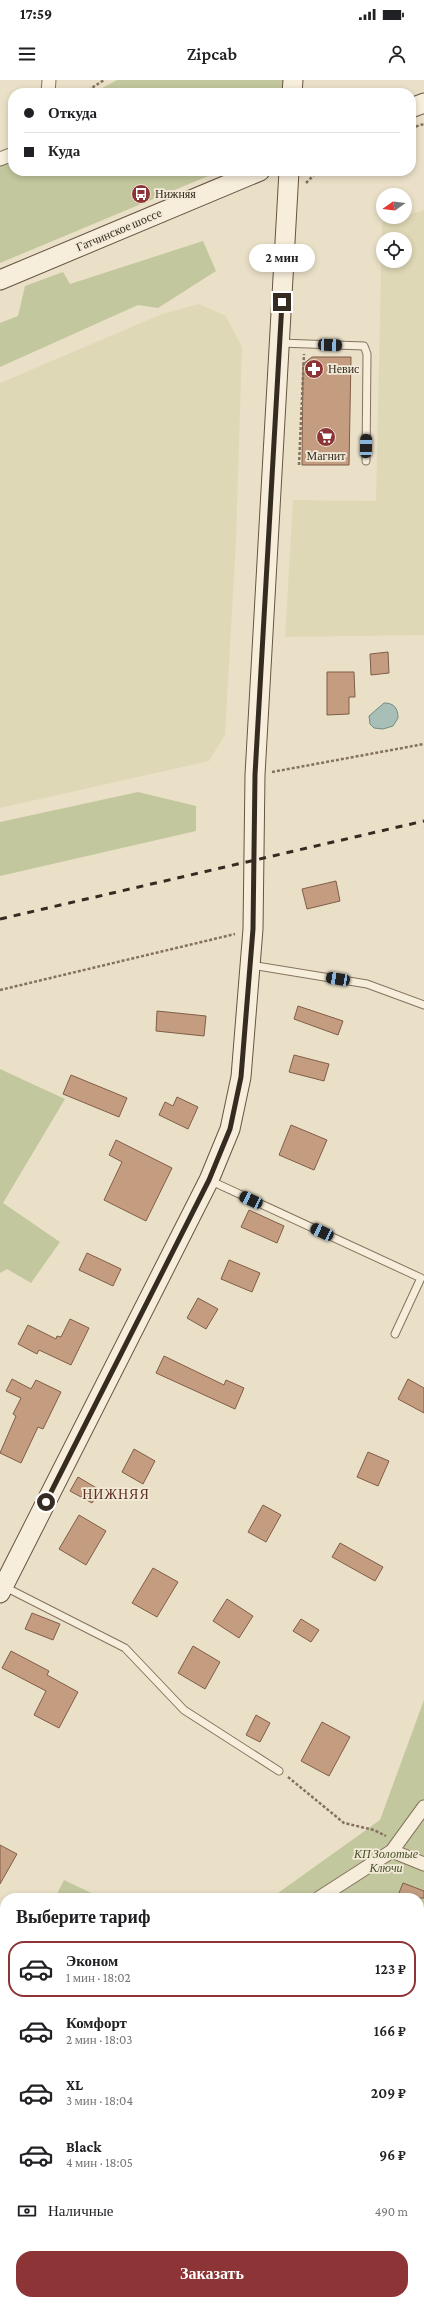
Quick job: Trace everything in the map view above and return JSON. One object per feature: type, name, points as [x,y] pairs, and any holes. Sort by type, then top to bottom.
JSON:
[{"type":"street","name":"Гатчинское шоссе","points":[[0,280],[248,176]]},
{"type":"street","points":[[2,1590],[209,1180],[230,1129],[241,1077],[253,929],[255,775],[289,176]]},
{"type":"street","points":[[326,1893],[395,1847],[424,1807]]},
{"type":"street","points":[[395,1847],[424,1864]]},
{"type":"lane","points":[[280,343],[364,346],[367,354],[366,461]]},
{"type":"lane","points":[[250,965],[367,984],[424,1005]]},
{"type":"lane","points":[[209,1180],[421,1278],[395,1334]]},
{"type":"lane","points":[[2,1590],[125,1648],[184,1710],[279,1771]]},
{"type":"path","points":[[92,88],[104,80]]},
{"type":"path","points":[[299,464],[303,359]]},
{"type":"path","points":[[255,775],[424,744]]},
{"type":"path","points":[[0,990],[221,938]]},
{"type":"path","points":[[279,1771],[344,1823],[374,1830],[395,1847]]},
{"type":"shaded area","points":[[424,210],[424,635],[285,637],[293,500],[376,501],[381,268],[412,268],[412,232],[382,232],[382,224],[412,224],[412,214]]},
{"type":"shaded area","points":[[199,304],[226,316],[242,347],[236,540],[225,735],[209,761],[0,808],[0,383],[162,314]]},
{"type":"green space","points":[[117,80],[284,80],[283,88],[102,88]]},
{"type":"green space","points":[[8,154],[8,176],[208,176],[0,263],[0,156]]},
{"type":"green space","points":[[203,241],[216,271],[158,308],[138,305],[0,367],[0,323],[18,316],[25,286],[63,272],[70,284]]},
{"type":"green space","points":[[138,792],[196,806],[196,831],[0,876],[0,822]]},
{"type":"green space","points":[[0,1069],[65,1099],[3,1203],[60,1242],[31,1283],[7,1269],[0,1273]]},
{"type":"green space","name":"КП Золотые Ключи","points":[[424,1700],[424,1893],[278,1893],[380,1820]]},
{"type":"green space","points":[[64,1880],[91,1893],[58,1893]]},
{"type":"water","points":[[384,703],[395,707],[398,718],[393,726],[383,729],[374,728],[370,724],[369,716]]},
{"type":"building","name":"Магнит","points":[[312,357],[351,357],[349,465],[302,465],[303,364]]},
{"type":"building","points":[[388,652],[389,673],[371,675],[370,654]]},
{"type":"building","points":[[327,672],[354,672],[355,697],[349,697],[349,714],[327,715]]},
{"type":"building","points":[[336,881],[340,901],[307,909],[302,889]]},
{"type":"building","points":[[298,1006],[343,1021],[338,1035],[294,1019]]},
{"type":"building","points":[[157,1011],[206,1016],[204,1036],[156,1031]]},
{"type":"building","points":[[294,1055],[329,1064],[324,1081],[289,1072]]},
{"type":"building","points":[[71,1075],[127,1098],[119,1117],[63,1094]]},
{"type":"building","points":[[177,1097],[198,1107],[188,1129],[159,1115],[165,1102],[173,1106]]},
{"type":"building","points":[[291,1125],[327,1140],[314,1170],[279,1155]]},
{"type":"building","points":[[116,1140],[172,1168],[146,1221],[104,1200],[122,1162],[109,1155]]},
{"type":"building","points":[[249,1210],[284,1226],[277,1243],[241,1227]]},
{"type":"building","points":[[87,1253],[121,1269],[113,1286],[79,1270]]},
{"type":"building","points":[[229,1260],[260,1273],[252,1292],[221,1279]]},
{"type":"building","points":[[198,1298],[218,1309],[206,1329],[187,1318]]},
{"type":"building","points":[[70,1319],[89,1328],[71,1365],[39,1350],[37,1354],[18,1344],[28,1325],[56,1339],[57,1336],[61,1337]]},
{"type":"building","points":[[164,1356],[224,1385],[226,1380],[244,1388],[235,1409],[156,1373]]},
{"type":"building","points":[[12,1379],[31,1389],[36,1380],[61,1392],[43,1429],[38,1427],[21,1463],[0,1453],[16,1416],[13,1414],[21,1398],[6,1391]]},
{"type":"building","points":[[408,1379],[424,1388],[424,1413],[398,1399]]},
{"type":"building","points":[[134,1449],[155,1461],[143,1484],[122,1472]]},
{"type":"building","points":[[368,1452],[389,1461],[378,1486],[357,1477]]},
{"type":"building","points":[[78,1477],[100,1490],[92,1503],[70,1491]]},
{"type":"building","points":[[263,1505],[281,1515],[266,1542],[248,1532]]},
{"type":"building","points":[[79,1515],[106,1531],[86,1565],[59,1549]]},
{"type":"building","points":[[340,1543],[383,1567],[375,1581],[332,1557]]},
{"type":"building","points":[[153,1568],[178,1582],[157,1617],[132,1603]]},
{"type":"building","points":[[227,1599],[253,1616],[239,1638],[213,1621]]},
{"type":"building","points":[[32,1613],[60,1624],[53,1640],[25,1629]]},
{"type":"building","points":[[301,1619],[319,1630],[311,1642],[293,1631]]},
{"type":"building","points":[[193,1646],[220,1662],[205,1689],[178,1673]]},
{"type":"building","points":[[11,1651],[49,1671],[47,1675],[78,1692],[59,1728],[34,1715],[46,1691],[2,1668]]},
{"type":"building","points":[[256,1715],[270,1723],[260,1742],[246,1735]]},
{"type":"building","points":[[322,1722],[350,1737],[329,1776],[301,1761]]},
{"type":"building","points":[[0,1845],[17,1854],[0,1884]]},
{"type":"building","points":[[403,1883],[424,1891],[424,1893],[399,1893]]},
{"type":"railway","points":[[0,919],[424,821]]},
{"type":"place","name":"Нижняя","points":[[141,194]]},
{"type":"place","name":"Невис","points":[[314,369]]},
{"type":"place","name":"Магнит","points":[[326,437]]},
{"type":"district","name":"НИЖНЯЯ","points":[[116,1494]]},
{"type":"route","points":[[46,1502],[209,1180],[230,1129],[241,1077],[253,929],[255,775],[282,302]]}]
